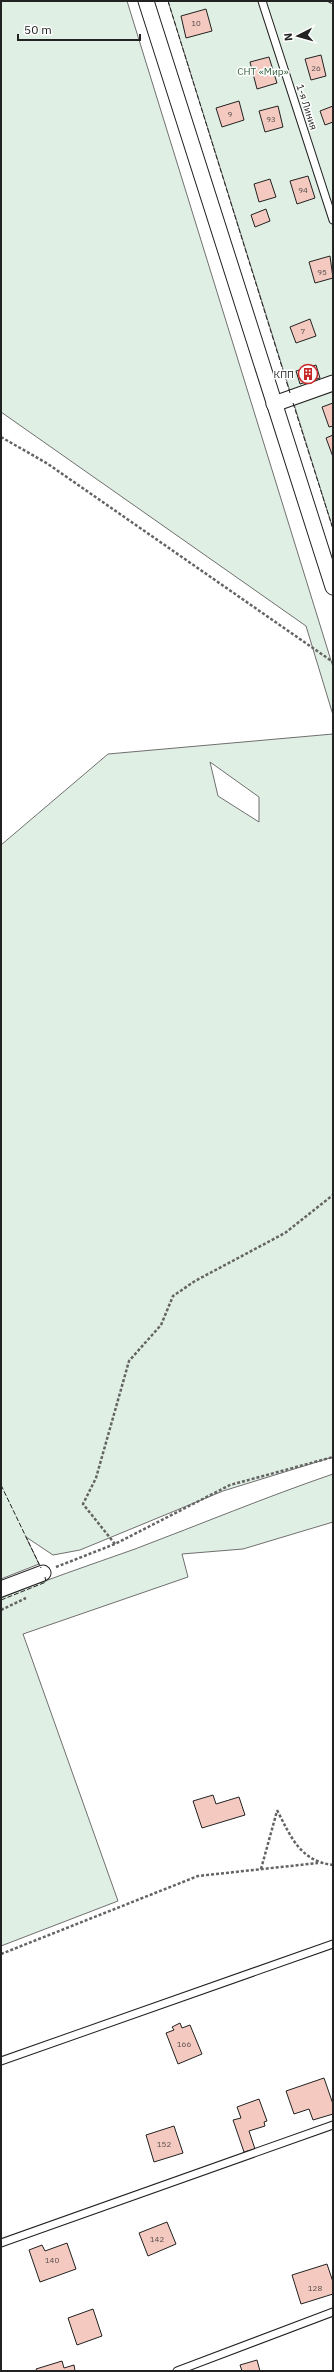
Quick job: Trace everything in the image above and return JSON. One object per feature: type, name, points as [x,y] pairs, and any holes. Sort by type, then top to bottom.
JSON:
[{"type":"street","points":[[146,1],[333,587]]},
{"type":"street","points":[[274,404],[333,383]]},
{"type":"street","points":[[1,1589],[43,1573]]},
{"type":"lane","name":"1-я Линия","points":[[262,1],[333,220]]},
{"type":"lane","points":[[1,2060],[333,1944]]},
{"type":"lane","points":[[1,2243],[333,2124]]},
{"type":"lane","points":[[177,2371],[333,2312]]},
{"type":"path","points":[[1,437],[48,464],[333,662]]},
{"type":"path","points":[[115,1544],[83,1504],[96,1478],[129,1361],[161,1325],[173,1296],[195,1281],[285,1233],[333,1195]]},
{"type":"path","points":[[43,1573],[115,1544],[230,1485],[333,1457]]},
{"type":"path","points":[[261,1869],[277,1810],[296,1845],[318,1863]]},
{"type":"path","points":[[1,1954],[198,1876],[318,1863],[333,1864]]},
{"type":"green space","points":[[1,1],[127,1],[333,667],[333,715],[306,626],[1,412]]},
{"type":"green space","name":"СНТ «Мир»","points":[[168,1],[327,1],[333,4],[333,529]]},
{"type":"green space","points":[[333,734],[333,1457],[223,1491],[80,1550],[53,1555],[26,1537],[39,1564],[1,1579],[1,845],[108,754]],"holes":[[[210,762],[259,797],[259,822],[218,796]]]},
{"type":"green space","points":[[333,1474],[333,1522],[243,1549],[182,1554],[188,1577],[23,1634],[118,1901],[1,1946],[1,1598]]},
{"type":"building","points":[[206,9],[212,31],[186,38],[181,16]]},
{"type":"building","points":[[321,55],[326,76],[311,80],[305,59]]},
{"type":"building","points":[[269,57],[277,83],[257,89],[250,62]]},
{"type":"building","points":[[239,101],[244,120],[222,127],[216,108]]},
{"type":"building","points":[[278,106],[283,127],[265,132],[259,111]]},
{"type":"building","points":[[333,106],[333,122],[325,125],[320,111]]},
{"type":"building","points":[[308,176],[315,198],[297,204],[290,181]]},
{"type":"building","points":[[270,179],[276,197],[259,202],[254,184]]},
{"type":"building","points":[[266,209],[270,221],[255,227],[251,215]]},
{"type":"building","points":[[330,256],[333,278],[315,283],[309,262]]},
{"type":"building","points":[[310,319],[316,336],[296,343],[290,327]]},
{"type":"building","name":"КПП","points":[[316,365],[320,378],[300,384],[296,371]]},
{"type":"building","points":[[333,403],[333,426],[329,427],[322,407]]},
{"type":"building","points":[[333,435],[333,457],[326,438]]},
{"type":"building","points":[[213,1795],[216,1804],[239,1797],[245,1815],[202,1828],[193,1801]]},
{"type":"building","points":[[180,2023],[182,2028],[190,2025],[202,2054],[178,2064],[166,2033],[174,2030],[172,2027]]},
{"type":"building","points":[[324,2078],[333,2104],[333,2114],[313,2120],[309,2109],[294,2114],[286,2091]]},
{"type":"building","points":[[259,2099],[267,2121],[264,2122],[265,2126],[249,2131],[255,2149],[244,2152],[233,2120],[241,2118],[237,2107]]},
{"type":"building","points":[[174,2126],[183,2153],[154,2162],[146,2135]]},
{"type":"building","points":[[167,2222],[176,2244],[148,2256],[139,2233]]},
{"type":"building","points":[[67,2243],[76,2269],[40,2282],[29,2250],[42,2245],[45,2251]]},
{"type":"building","points":[[327,2264],[333,2282],[333,2294],[301,2304],[292,2275]]},
{"type":"building","points":[[93,2309],[102,2336],[77,2345],[68,2318]]},
{"type":"building","points":[[257,2360],[260,2371],[242,2371],[240,2365]]},
{"type":"building","points":[[62,2361],[64,2368],[74,2365],[75,2371],[37,2371],[36,2369]]},
{"type":"fence","points":[[168,1],[290,393]]},
{"type":"fence","points":[[327,1],[333,4]]},
{"type":"fence","points":[[293,403],[333,529]]},
{"type":"fence","points":[[1,1485],[41,1568]]},
{"type":"fence","points":[[1,1600],[46,1582],[45,1577]]},
{"type":"place","name":"КПП","points":[[308,374]]}]
